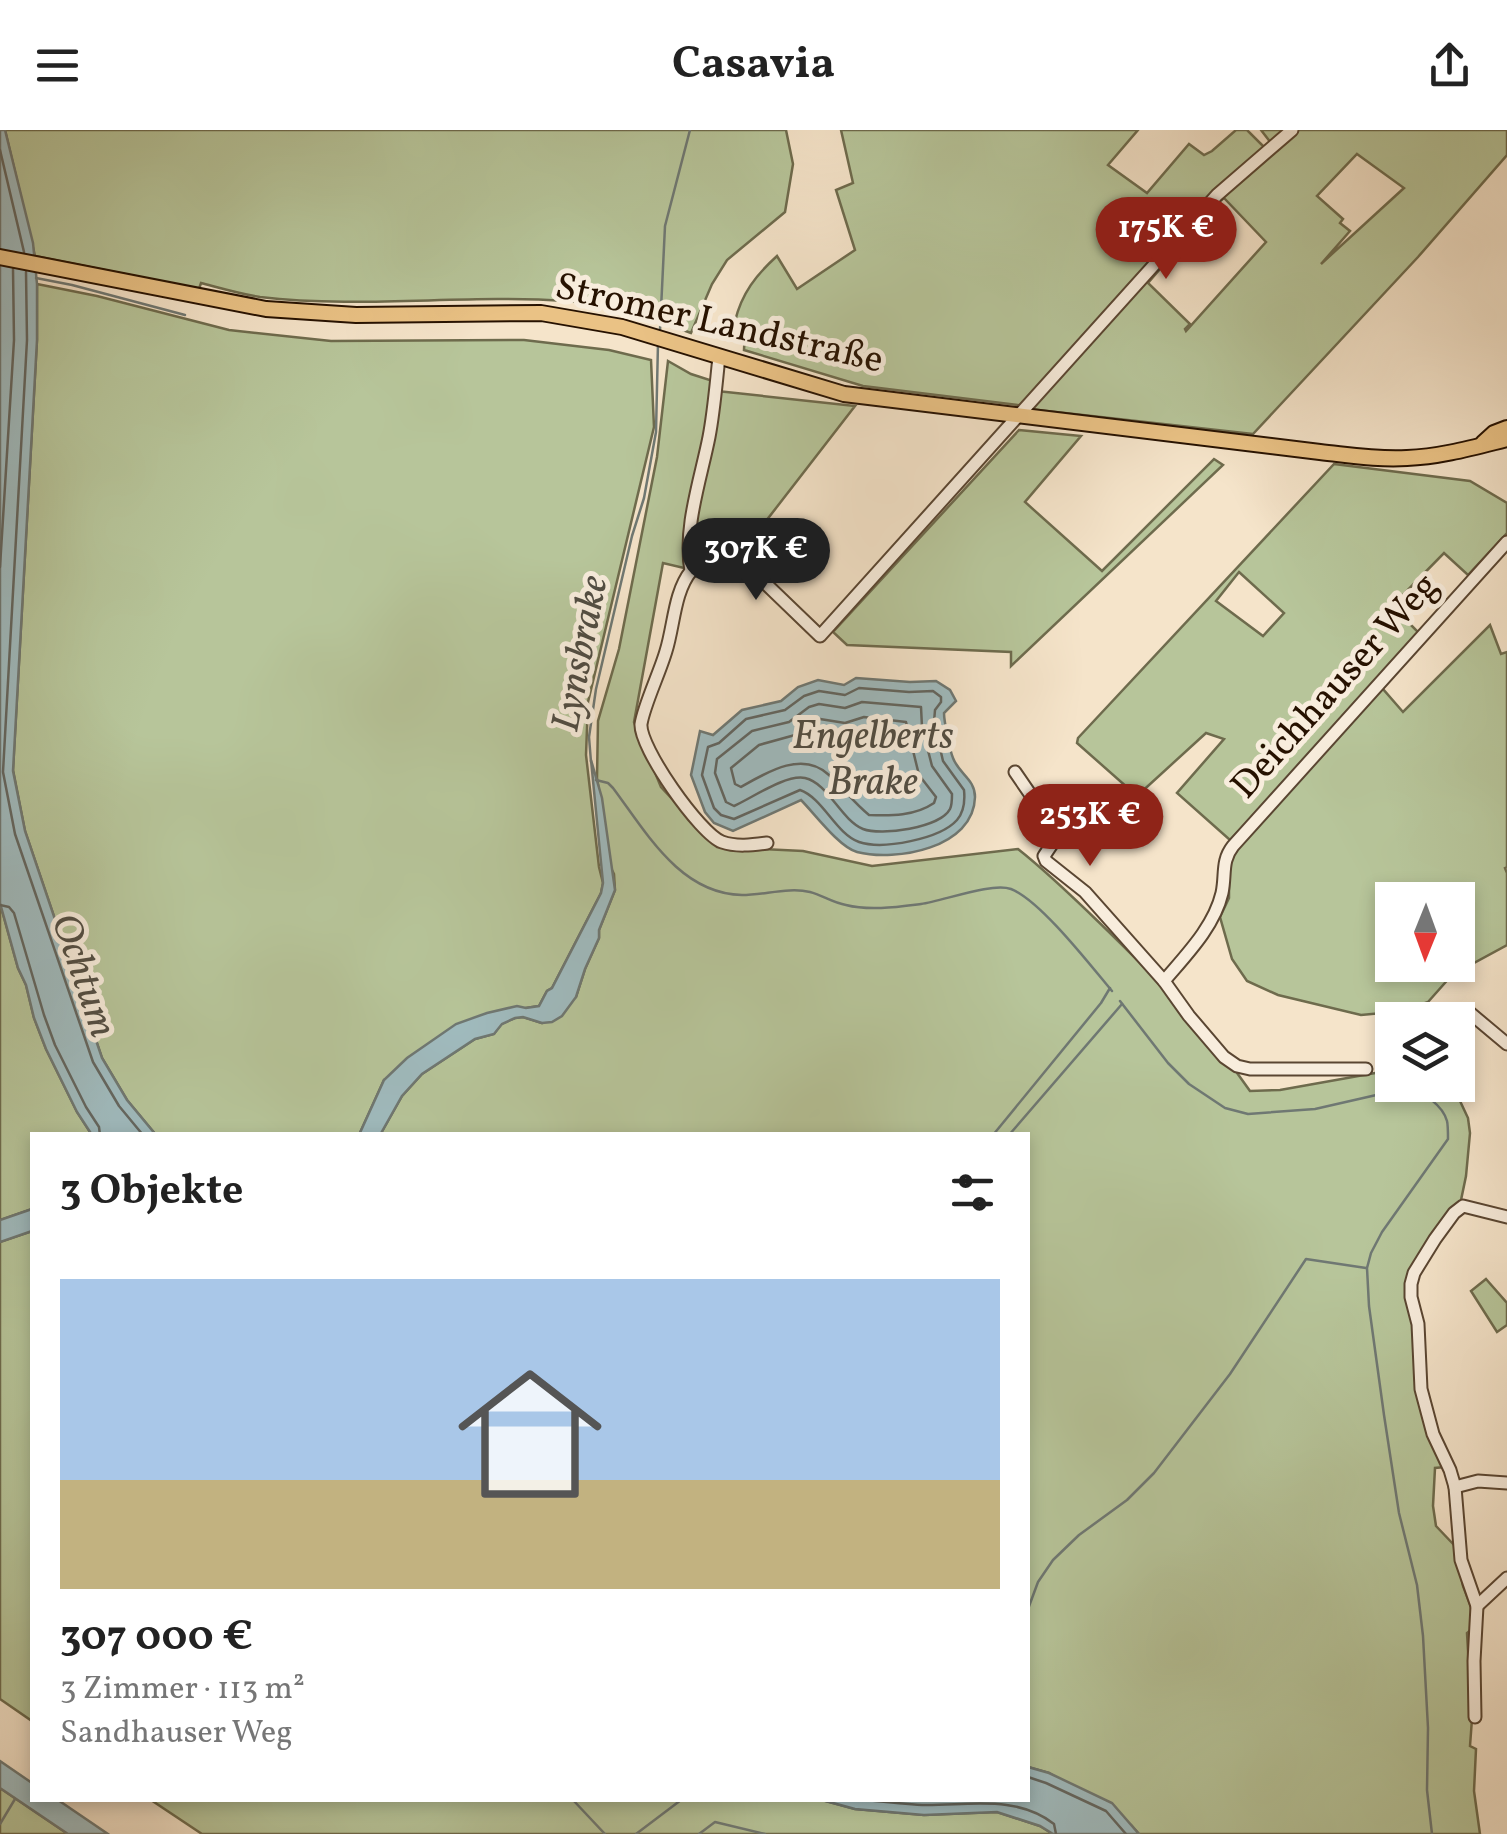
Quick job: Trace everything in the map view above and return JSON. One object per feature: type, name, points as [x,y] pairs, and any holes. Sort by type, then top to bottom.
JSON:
[{"type":"main road","name":"Stromer Landstraße","points":[[0,257],[266,309],[356,315],[540,313],[598,322],[844,394],[1382,458],[1432,456],[1507,439]]},
{"type":"main road","name":"Stromer Landstraße","points":[[1483,444],[1494,433],[1507,428]]},
{"type":"street","points":[[767,842],[743,846],[718,841],[666,779],[640,726],[667,649],[686,575],[741,560],[820,636],[1217,195],[1292,130]]},
{"type":"street","points":[[691,571],[689,548],[720,357]]},
{"type":"street","name":"Deichhauser Weg","points":[[1164,981],[1212,917],[1222,894],[1225,856],[1507,542]]},
{"type":"street","points":[[1016,772],[1057,833],[1044,856],[1046,861],[1086,892],[1164,981],[1205,1036],[1236,1066],[1366,1069]]},
{"type":"street","points":[[1475,1018],[1507,1044]]},
{"type":"street","points":[[1475,1717],[1477,1606],[1461,1560],[1455,1487],[1433,1434],[1421,1389],[1418,1324],[1411,1284],[1435,1239],[1463,1206],[1507,1217]]},
{"type":"street","points":[[1455,1487],[1478,1482],[1507,1483]]},
{"type":"street","points":[[1477,1606],[1507,1578]]},
{"type":"green space","points":[[5,130],[786,130],[793,164],[785,212],[727,260],[691,333],[630,312],[582,303],[528,299],[298,300],[253,296],[201,283],[199,289],[35,256]]},
{"type":"green space","points":[[841,130],[1138,130],[1108,165],[1147,193],[1189,144],[1204,155],[1236,130],[1247,130],[1265,148],[1271,143],[1261,130],[1507,130],[1507,155],[1253,434],[863,386],[744,350],[745,329],[735,321],[738,311],[751,285],[777,256],[797,289],[855,250],[836,190],[853,183]],"holes":[[[1357,154],[1404,188],[1321,264],[1350,231],[1340,223],[1343,219],[1317,196]],[[1224,198],[1266,242],[1186,331],[1190,324],[1148,283]]]},
{"type":"green space","points":[[37,284],[229,330],[331,341],[524,340],[609,350],[651,360],[654,427],[588,702],[586,755],[603,883],[601,893],[539,1006],[526,1008],[384,1080],[360,1132],[154,1132],[127,1100],[102,1058],[25,831],[13,770]]},
{"type":"green space","points":[[668,361],[713,381],[684,568],[663,563],[634,722],[661,787],[717,847],[803,851],[872,866],[1018,849],[1166,989],[1250,1091],[1280,1090],[1375,1073],[1375,1102],[1460,1102],[1470,1133],[1460,1205],[1416,1262],[1413,1321],[1418,1380],[1446,1467],[1435,1468],[1436,1526],[1455,1546],[1471,1607],[1472,1629],[1467,1633],[1470,1746],[1476,1749],[1474,1791],[1480,1834],[1139,1834],[1049,1773],[1030,1768],[1030,1132],[382,1132],[402,1096],[422,1074],[475,1039],[494,1034],[501,1024],[523,1017],[542,1023],[576,997],[615,890],[597,778],[598,721],[619,649],[657,457]]},
{"type":"green space","points":[[717,391],[855,406],[742,552],[703,563],[694,557],[695,527]]},
{"type":"green space","points":[[1019,430],[1081,436],[1025,502],[1102,571],[1214,459],[1223,465],[1011,666],[1011,652],[847,645],[833,632]]},
{"type":"green space","points":[[1334,464],[1470,481],[1507,503],[1507,533],[1468,575],[1444,553],[1392,606],[1421,635],[1230,840],[1177,793],[1224,739],[1206,733],[1137,796],[1077,743]],"holes":[[[1239,572],[1284,613],[1263,636],[1216,601]]]},
{"type":"green space","points":[[1490,625],[1501,654],[1507,652],[1507,945],[1475,962],[1475,882],[1375,882],[1375,982],[1446,982],[1428,1002],[1375,1002],[1375,1014],[1361,1015],[1278,995],[1247,981],[1232,959],[1220,917],[1229,898],[1229,858],[1382,688],[1403,712]]},
{"type":"green space","points":[[0,903],[46,1049],[90,1132],[30,1132],[30,1210],[0,1220]]},
{"type":"green space","points":[[30,1232],[30,1720],[0,1699],[0,1242]]},
{"type":"green space","points":[[1486,1279],[1507,1303],[1507,1325],[1497,1332],[1471,1291]]},
{"type":"green space","points":[[0,1788],[68,1834],[0,1834]]},
{"type":"green space","points":[[154,1802],[829,1802],[855,1809],[924,1815],[997,1812],[1053,1834],[202,1834]]},
{"type":"water","points":[[0,130],[5,130],[33,243],[37,284],[13,771],[25,831],[102,1058],[127,1100],[154,1132],[90,1132],[46,1049],[0,903]]},
{"type":"water","name":"Engelberts Brake","points":[[856,678],[936,681],[950,690],[956,701],[944,713],[949,743],[975,797],[962,829],[930,847],[873,855],[842,844],[801,800],[733,831],[714,823],[705,812],[691,775],[700,731],[713,735],[742,710],[781,701],[798,687],[818,680],[844,685]]},
{"type":"water","points":[[591,760],[602,798],[615,890],[576,997],[562,1016],[552,1022],[515,1018],[502,1024],[494,1034],[475,1039],[422,1074],[402,1096],[382,1132],[360,1132],[384,1080],[407,1058],[456,1024],[517,1006],[539,1006],[552,988],[603,883]]},
{"type":"water","points":[[30,1210],[30,1232],[0,1242],[0,1220]]},
{"type":"water","points":[[0,1761],[30,1782],[30,1802],[61,1802],[108,1834],[68,1834],[0,1788]]},
{"type":"water","points":[[1030,1768],[1112,1803],[1139,1834],[1053,1834],[997,1812],[924,1815],[855,1809],[829,1802],[1030,1802]]},
{"type":"waterway","name":"Lynsbrake","points":[[660,330],[665,226],[690,130]]},
{"type":"waterway","points":[[36,278],[185,315]]},
{"type":"waterway","name":"Lynsbrake","points":[[591,762],[589,737],[596,689],[644,498],[656,432],[658,343]]},
{"type":"waterway","points":[[596,780],[608,783],[667,858],[700,884],[742,895],[802,891],[841,904],[874,908],[921,904],[992,888],[1011,889],[1050,920],[1112,991]]},
{"type":"waterway","points":[[995,1132],[1110,988]]},
{"type":"waterway","points":[[1120,1001],[1168,1063],[1189,1084],[1225,1108],[1248,1114],[1315,1109],[1407,1088],[1431,1100],[1447,1121],[1448,1139],[1382,1232],[1367,1268],[1384,1415],[1423,1636],[1432,1834]]},
{"type":"waterway","points":[[1012,1132],[1122,1004]]},
{"type":"waterway","points":[[1030,1604],[1038,1582],[1053,1560],[1154,1473],[1230,1374],[1306,1259],[1366,1268]]},
{"type":"waterway","points":[[0,1824],[15,1799]]},
{"type":"waterway","points":[[575,1802],[605,1834]]},
{"type":"waterway","points":[[636,1834],[678,1802]]},
{"type":"waterway","points":[[699,1834],[715,1822],[765,1834]]},
{"type":"water label","name":"Ochtum","points":[[82,976]]}]
